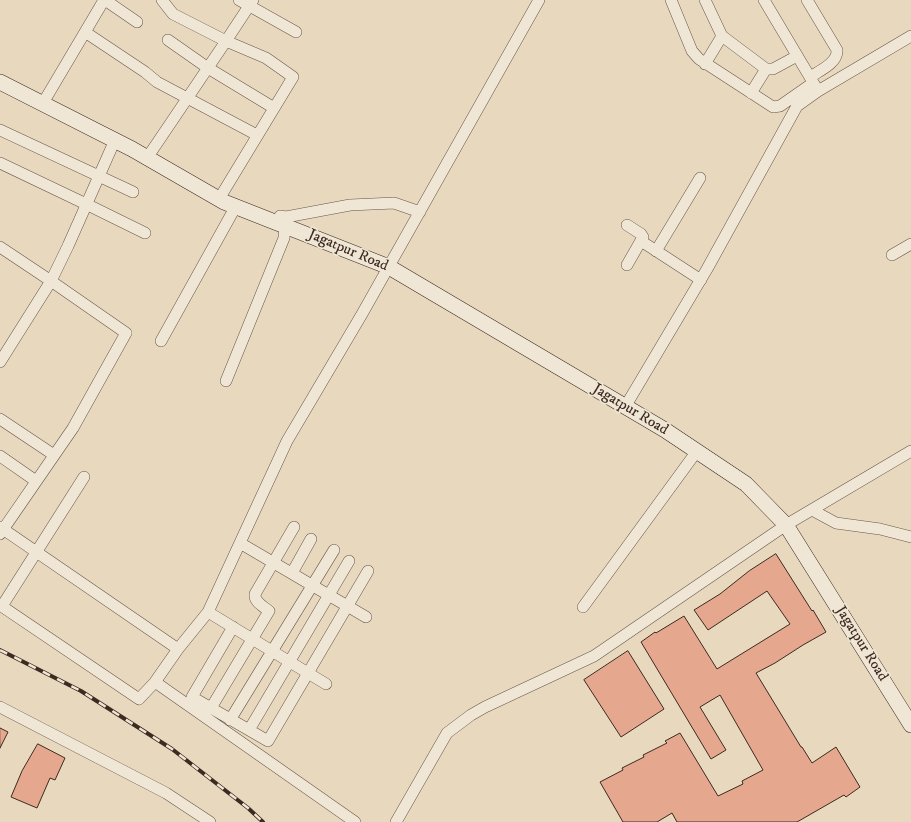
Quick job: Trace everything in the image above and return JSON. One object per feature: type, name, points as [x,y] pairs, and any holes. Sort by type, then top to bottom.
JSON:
[{"type":"street","points":[[43,104],[104,0],[137,22]]},
{"type":"street","points":[[162,0],[173,14],[226,41],[266,58],[293,77],[219,199]]},
{"type":"street","points":[[84,477],[1,606],[139,699],[155,682],[178,649],[208,612],[287,441],[389,267],[539,0]]},
{"type":"street","points":[[671,0],[692,51],[699,59],[773,107],[777,107],[814,84],[911,36]]},
{"type":"street","points":[[704,0],[722,36],[766,69],[773,69],[797,56]]},
{"type":"street","points":[[764,0],[814,84]]},
{"type":"street","points":[[625,407],[701,280],[797,106],[835,60],[837,50],[806,0]]},
{"type":"street","points":[[147,158],[226,41],[247,2],[296,32]]},
{"type":"street","points":[[85,32],[145,72],[157,82],[257,136]]},
{"type":"street","points":[[705,64],[722,36]]},
{"type":"street","points":[[168,40],[208,68],[274,108]]},
{"type":"street","points":[[751,93],[766,69]]},
{"type":"street","name":"Jagatpur Road","points":[[1,85],[115,140],[219,199],[242,209],[286,221],[389,267],[665,430],[746,484],[786,525],[911,725]]},
{"type":"street","points":[[0,130],[133,192]]},
{"type":"street","points":[[0,362],[51,281],[100,176],[115,140]]},
{"type":"street","points":[[0,163],[144,233]]},
{"type":"street","points":[[656,251],[700,178]]},
{"type":"street","name":"Jagatpur Road","points":[[286,221],[350,205],[394,203],[420,212]]},
{"type":"street","points":[[161,341],[242,209]]},
{"type":"street","points":[[226,381],[284,238],[286,221]]},
{"type":"street","points":[[627,225],[643,237],[627,266]]},
{"type":"street","points":[[640,241],[701,280]]},
{"type":"street","points":[[892,255],[911,244]]},
{"type":"street","points":[[0,247],[126,333],[73,428],[1,530],[37,552],[178,649]]},
{"type":"street","points":[[0,420],[54,455]]},
{"type":"street","points":[[583,608],[697,451]]},
{"type":"street","points":[[396,822],[447,733],[471,715],[594,656],[786,525],[911,451]]},
{"type":"street","points":[[0,456],[36,481]]},
{"type":"street","points":[[812,510],[836,523],[880,529],[911,537]]},
{"type":"street","points":[[211,708],[270,611],[258,602],[255,598],[255,594],[294,527]]},
{"type":"street","points":[[292,573],[311,539]]},
{"type":"street","points":[[240,543],[366,617]]},
{"type":"street","points":[[230,720],[334,550]]},
{"type":"street","points":[[249,730],[349,561]]},
{"type":"street","points":[[233,627],[192,696],[230,720],[268,741],[368,572]]},
{"type":"street","points":[[208,612],[326,684]]},
{"type":"street","points":[[155,682],[355,822]]},
{"type":"street","points":[[0,707],[166,793],[210,822]]},
{"type":"building","points":[[776,554],[826,632],[756,673],[812,763],[836,747],[860,787],[846,797],[844,795],[797,822],[677,822],[672,813],[657,822],[623,822],[600,782],[623,770],[622,768],[644,757],[643,755],[667,743],[665,741],[680,733],[718,796],[743,784],[742,781],[763,770],[720,695],[700,707],[726,750],[711,759],[641,642],[655,632],[656,633],[684,616],[717,669],[790,624],[767,591],[708,630],[694,610],[720,594],[749,571]]},
{"type":"building","points":[[628,651],[664,709],[621,737],[584,680]]},
{"type":"building","points":[[0,728],[8,732],[0,748]]},
{"type":"building","points":[[38,744],[65,758],[55,780],[50,778],[37,808],[11,797],[22,771]]},
{"type":"railway","points":[[0,650],[81,691],[172,749],[248,808],[263,822]]}]
